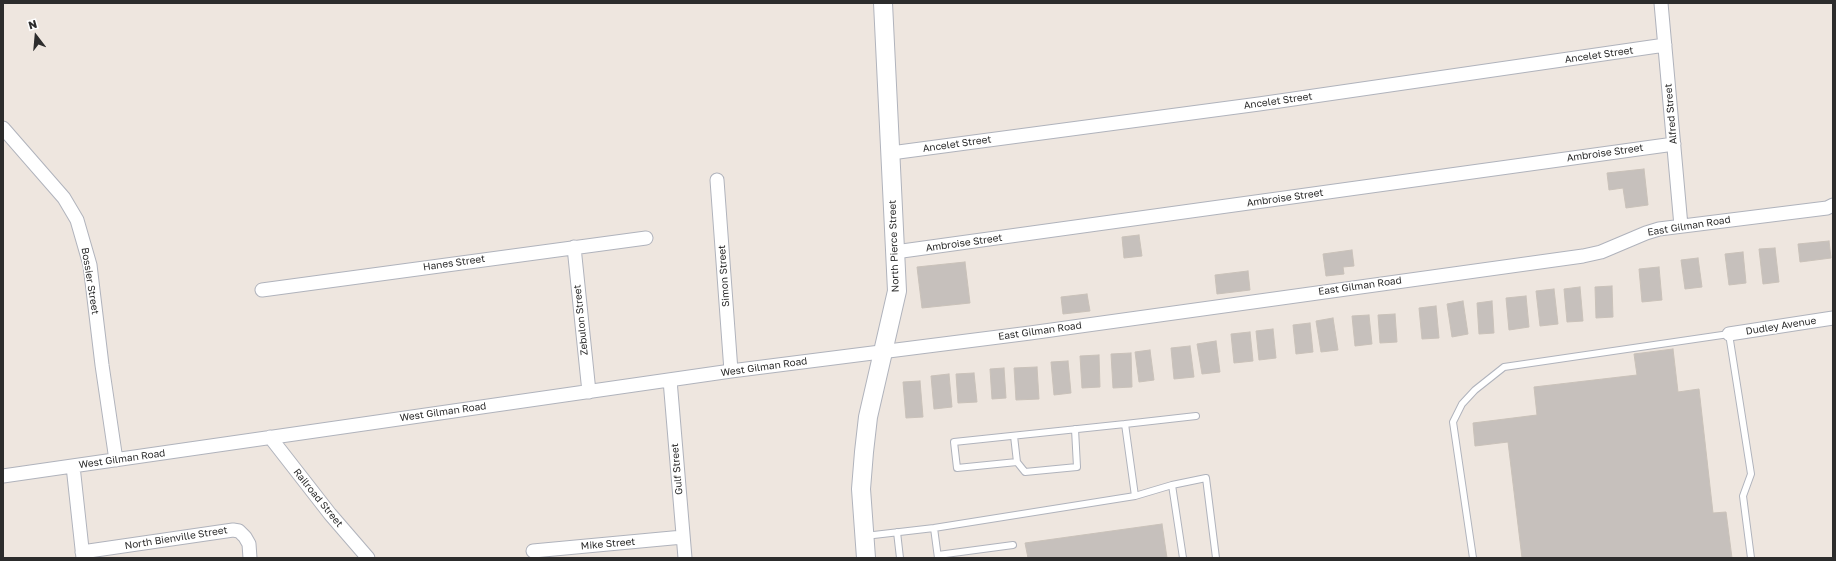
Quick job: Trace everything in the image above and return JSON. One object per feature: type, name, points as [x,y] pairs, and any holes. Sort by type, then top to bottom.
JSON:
[{"type":"street","name":"North Pierce Street","points":[[866,558],[861,489],[868,416],[896,302],[891,153],[883,3]]},
{"type":"street","name":"Alfred Street","points":[[1661,3],[1681,226]]},
{"type":"street","name":"Ancelet Street","points":[[891,153],[1251,105],[1665,45]]},
{"type":"street","name":"Bossier Street","points":[[3,128],[64,198],[77,220],[90,265],[102,366],[116,460]]},
{"type":"street","name":"Ambroise Street","points":[[895,252],[1674,144]]},
{"type":"street","name":"Simon Street","points":[[717,180],[730,371]]},
{"type":"street","name":"East Gilman Road","points":[[883,350],[1030,333],[1583,256],[1610,249],[1646,233],[1681,226],[1827,208],[1833,206]]},
{"type":"street","name":"Hanes Street","points":[[262,290],[646,238]]},
{"type":"street","name":"Zebulon Street","points":[[574,247],[589,392]]},
{"type":"street","name":"Dudley Avenue","points":[[1729,334],[1833,318]]},
{"type":"street","name":"West Gilman Road","points":[[3,476],[883,350]]},
{"type":"street","name":"Gulf Street","points":[[670,380],[685,558]]},
{"type":"street","name":"Railroad Street","points":[[270,437],[325,508],[368,558]]},
{"type":"street","points":[[73,466],[82,555]]},
{"type":"street","name":"North Bienville Street","points":[[82,555],[233,530],[239,531],[245,537],[249,544],[250,558]]},
{"type":"street","name":"Mike Street","points":[[533,551],[683,537]]},
{"type":"lane","points":[[1474,558],[1453,422],[1462,404],[1475,390],[1504,367],[1729,334],[1751,474],[1744,496],[1751,558]]},
{"type":"lane","points":[[1017,462],[957,468],[954,442],[1196,416]]},
{"type":"lane","points":[[1125,424],[1135,496]]},
{"type":"lane","points":[[1014,436],[1017,462],[1025,472],[1077,467],[1076,429]]},
{"type":"lane","points":[[864,536],[934,528],[1135,496],[1172,485],[1206,478],[1216,558]]},
{"type":"lane","points":[[1172,485],[1183,558]]},
{"type":"lane","points":[[934,528],[938,557],[1013,545]]},
{"type":"lane","points":[[897,532],[900,558]]},
{"type":"building","points":[[1644,169],[1648,205],[1626,208],[1623,188],[1609,190],[1607,173]]},
{"type":"building","points":[[1139,235],[1142,256],[1124,258],[1122,237]]},
{"type":"building","points":[[1829,241],[1831,258],[1800,262],[1798,244]]},
{"type":"building","points":[[1775,248],[1779,282],[1763,284],[1759,249]]},
{"type":"building","points":[[1352,250],[1354,266],[1343,267],[1344,274],[1326,276],[1323,254]]},
{"type":"building","points":[[1743,252],[1746,283],[1729,285],[1725,254]]},
{"type":"building","points":[[1698,258],[1702,287],[1685,289],[1681,260]]},
{"type":"building","points":[[965,262],[970,303],[922,308],[917,267]]},
{"type":"building","points":[[1659,267],[1662,300],[1642,302],[1639,269]]},
{"type":"building","points":[[1248,271],[1250,290],[1217,294],[1215,275]]},
{"type":"building","points":[[1612,286],[1613,317],[1596,318],[1595,287]]},
{"type":"building","points":[[1580,287],[1583,321],[1567,322],[1564,289]]},
{"type":"building","points":[[1554,289],[1558,324],[1540,326],[1536,291]]},
{"type":"building","points":[[1087,294],[1090,311],[1063,314],[1061,297]]},
{"type":"building","points":[[1526,296],[1529,327],[1509,330],[1506,298]]},
{"type":"building","points":[[1463,301],[1468,334],[1452,337],[1447,304]]},
{"type":"building","points":[[1492,301],[1494,333],[1479,334],[1477,303]]},
{"type":"building","points":[[1436,306],[1439,338],[1422,339],[1419,308]]},
{"type":"building","points":[[1395,314],[1397,342],[1380,343],[1378,315]]},
{"type":"building","points":[[1369,315],[1372,344],[1355,346],[1352,316]]},
{"type":"building","points":[[1333,318],[1338,350],[1321,352],[1316,321]]},
{"type":"building","points":[[1310,323],[1313,352],[1296,354],[1293,325]]},
{"type":"building","points":[[1273,329],[1276,358],[1259,360],[1256,331]]},
{"type":"building","points":[[1250,332],[1253,361],[1234,363],[1231,334]]},
{"type":"building","points":[[1216,341],[1220,372],[1202,374],[1197,344]]},
{"type":"building","points":[[1190,346],[1194,377],[1174,379],[1171,348]]},
{"type":"building","points":[[1673,349],[1678,392],[1699,389],[1713,513],[1726,512],[1732,558],[1522,558],[1508,442],[1475,446],[1473,423],[1537,415],[1534,387],[1637,375],[1634,354]]},
{"type":"building","points":[[1150,350],[1154,380],[1139,382],[1135,352]]},
{"type":"building","points":[[1131,353],[1132,387],[1113,388],[1111,354]]},
{"type":"building","points":[[1099,355],[1100,387],[1082,388],[1080,356]]},
{"type":"building","points":[[1068,361],[1071,393],[1054,395],[1051,362]]},
{"type":"building","points":[[1037,367],[1039,399],[1016,400],[1014,368]]},
{"type":"building","points":[[1004,368],[1006,398],[992,399],[990,369]]},
{"type":"building","points":[[974,373],[977,402],[958,403],[956,374]]},
{"type":"building","points":[[949,374],[952,407],[934,409],[931,376]]},
{"type":"building","points":[[920,381],[923,417],[906,418],[903,382]]},
{"type":"building","points":[[1162,524],[1167,558],[1028,558],[1025,543]]}]
